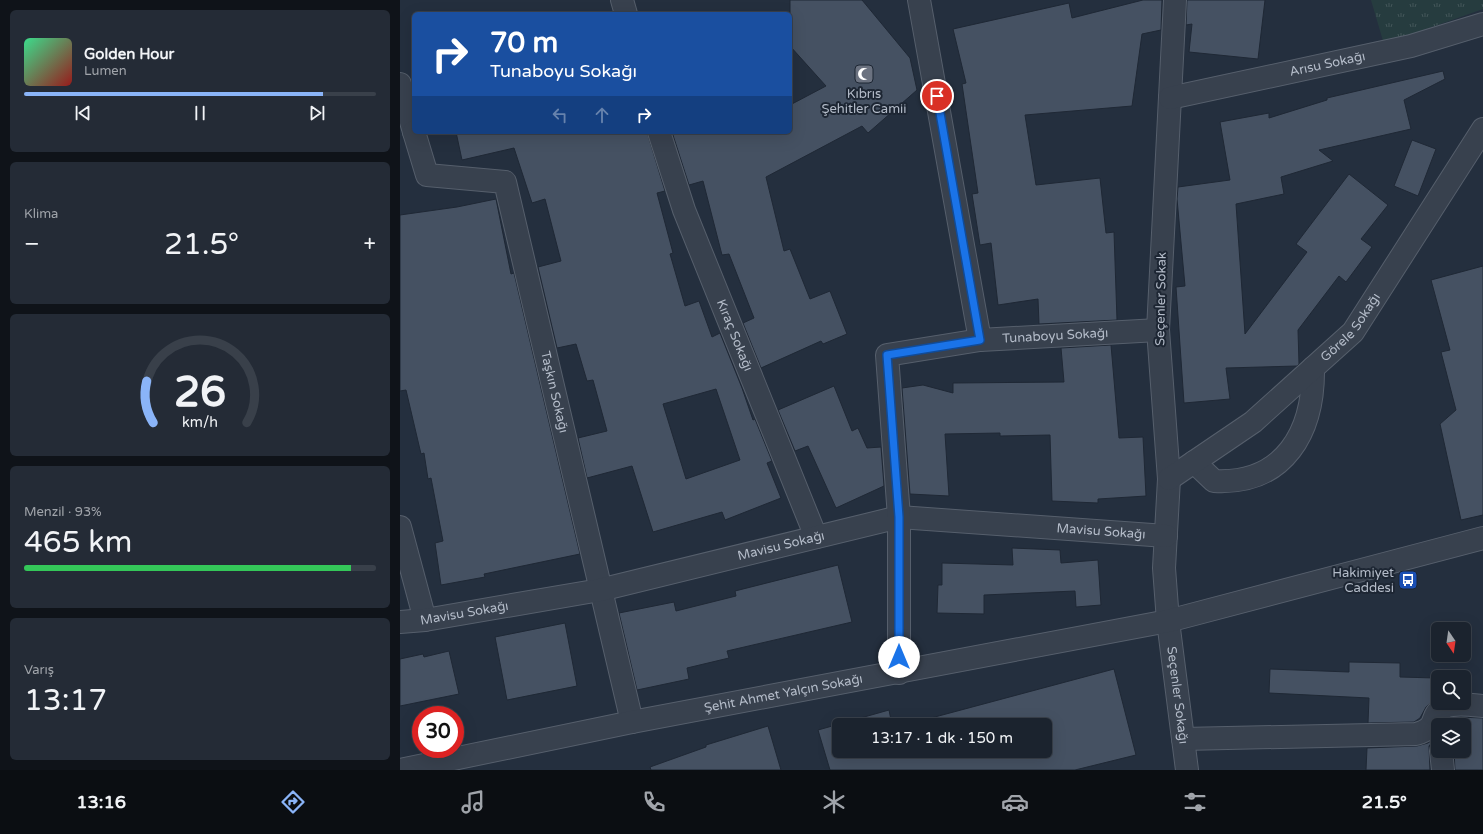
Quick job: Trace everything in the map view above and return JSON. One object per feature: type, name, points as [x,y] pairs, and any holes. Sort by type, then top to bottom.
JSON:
[{"type":"street","points":[[622,0],[625,12]]},
{"type":"street","name":"Seçenler Sokak","points":[[1168,621],[1164,568],[1169,479],[1158,330],[1175,0]]},
{"type":"street","points":[[926,2],[980,340]]},
{"type":"street","name":"Arısu Sokağı","points":[[1170,98],[1411,46],[1483,24]]},
{"type":"street","name":"Taşkın Sokağı","points":[[400,84],[412,125]]},
{"type":"street","name":"Görele Sokağı","points":[[1169,479],[1253,422],[1353,332],[1483,129]]},
{"type":"street","name":"Taşkın Sokağı","points":[[415,134],[427,175],[506,182],[632,722]]},
{"type":"street","name":"Kıraç Sokağı","points":[[660,134],[684,210],[816,537]]},
{"type":"street","name":"Tunaboyu Sokağı","points":[[898,673],[899,517],[887,355],[980,340],[1158,330]]},
{"type":"street","points":[[1194,462],[1214,481],[1230,482],[1246,480],[1271,468],[1284,457],[1303,430],[1313,385],[1313,368]]},
{"type":"street","name":"Mavisu Sokağı","points":[[400,622],[425,620],[600,590],[899,517],[1166,536]]},
{"type":"street","points":[[400,527],[425,620]]},
{"type":"street","points":[[1168,621],[1483,538]]},
{"type":"street","name":"Şehit Ahmet Yalçın Sokağı","points":[[400,770],[632,722],[1168,621]]},
{"type":"street","name":"Seçenler Sokağı","points":[[1168,621],[1188,770]]},
{"type":"street","points":[[1437,718],[1438,711],[1448,706],[1483,706]]},
{"type":"street","points":[[1183,739],[1416,734],[1431,731]]},
{"type":"street","points":[[1442,758],[1443,770]]},
{"type":"green space","points":[[1371,0],[1483,0],[1483,9],[1384,44]]},
{"type":"building","points":[[790,0],[862,0],[910,58],[917,90],[868,133],[862,126],[766,177],[784,251],[790,249],[810,299],[830,291],[847,334],[823,344],[821,341],[761,368],[743,323],[754,318],[729,254],[722,255],[703,181],[689,185],[673,134],[792,134],[792,104],[826,86],[792,48],[792,12],[790,12]]},
{"type":"building","points":[[1143,0],[1162,0],[1161,30],[1142,34],[1132,106],[1025,115],[1036,185],[1100,178],[1106,233],[1114,232],[1117,320],[1039,324],[1038,299],[998,305],[991,243],[980,245],[972,194],[978,193],[962,84],[966,83],[953,29],[1069,3],[1072,18]]},
{"type":"building","points":[[1187,0],[1265,0],[1258,59],[1189,52],[1192,24],[1186,25]]},
{"type":"building","points":[[1443,71],[1445,79],[1404,100],[1411,129],[1319,150],[1333,161],[1281,177],[1284,194],[1236,204],[1245,334],[1307,252],[1296,244],[1349,174],[1388,205],[1361,239],[1372,247],[1346,282],[1339,276],[1298,330],[1299,364],[1297,366],[1226,368],[1230,399],[1184,403],[1176,287],[1185,286],[1177,199],[1178,187],[1230,180],[1220,122],[1269,113],[1269,118],[1327,100],[1327,98]]},
{"type":"building","points":[[456,134],[648,134],[665,191],[657,193],[673,253],[670,254],[685,306],[699,301],[712,337],[720,333],[753,420],[755,419],[772,461],[767,463],[781,498],[725,520],[722,512],[653,532],[632,466],[587,478],[578,438],[607,431],[593,380],[587,381],[576,344],[557,348],[538,267],[561,261],[545,199],[532,203],[514,148],[462,160]],"holes":[[[716,389],[740,460],[686,479],[663,404]]]},
{"type":"building","points":[[1412,140],[1436,149],[1418,196],[1394,186]]},
{"type":"building","points":[[496,199],[511,274],[514,273],[580,554],[484,574],[485,577],[441,585],[435,543],[443,541],[431,478],[428,479],[424,453],[421,454],[406,390],[400,391],[400,215],[457,207]]},
{"type":"building","points":[[1483,266],[1483,515],[1461,520],[1440,424],[1456,410],[1441,352],[1450,350],[1431,280]]},
{"type":"building","points":[[1111,345],[1119,438],[1143,437],[1146,496],[1098,499],[1098,503],[1052,501],[1050,435],[1000,436],[1000,433],[945,434],[949,496],[910,494],[902,388],[923,385],[953,393],[953,383],[1064,382],[1061,348]]},
{"type":"building","points":[[834,386],[852,431],[858,428],[867,448],[881,447],[884,486],[836,508],[808,446],[795,451],[778,410]]},
{"type":"building","points":[[1012,548],[1060,550],[1061,563],[1098,560],[1101,605],[1076,607],[1075,591],[984,595],[984,614],[937,613],[938,585],[942,585],[942,563],[1013,565]]},
{"type":"building","points":[[838,565],[852,622],[727,651],[729,658],[687,668],[689,679],[637,690],[619,613],[674,602],[676,611],[736,596],[735,591]]},
{"type":"building","points":[[565,623],[577,686],[507,700],[495,637]]},
{"type":"building","points":[[449,651],[459,694],[400,706],[400,659],[423,654],[424,657]]},
{"type":"building","points":[[1349,662],[1400,663],[1400,677],[1431,678],[1431,702],[1426,707],[1420,718],[1414,722],[1368,723],[1369,698],[1269,693],[1270,669],[1349,672]]},
{"type":"building","points":[[1114,669],[1136,755],[1075,770],[830,770],[818,730],[832,726],[832,758],[1052,758],[1052,718],[931,718]]},
{"type":"building","points":[[889,710],[891,718],[861,718]]},
{"type":"building","points":[[1458,717],[1483,718],[1483,770],[1455,770],[1454,758],[1471,758],[1471,718],[1454,718]]},
{"type":"building","points":[[768,726],[781,770],[651,770],[650,767],[706,747],[706,745]]},
{"type":"building","points":[[1431,741],[1429,746],[1430,770],[1366,770],[1367,748],[1417,746]]},
{"type":"place","name":"Kıbrıs Şehitler Camii","points":[[864,74]]},
{"type":"place","name":"Hakimiyet Caddesi","points":[[1408,580]]},
{"type":"route","points":[[899,657],[899,517],[887,355],[980,340],[937,96]]}]
